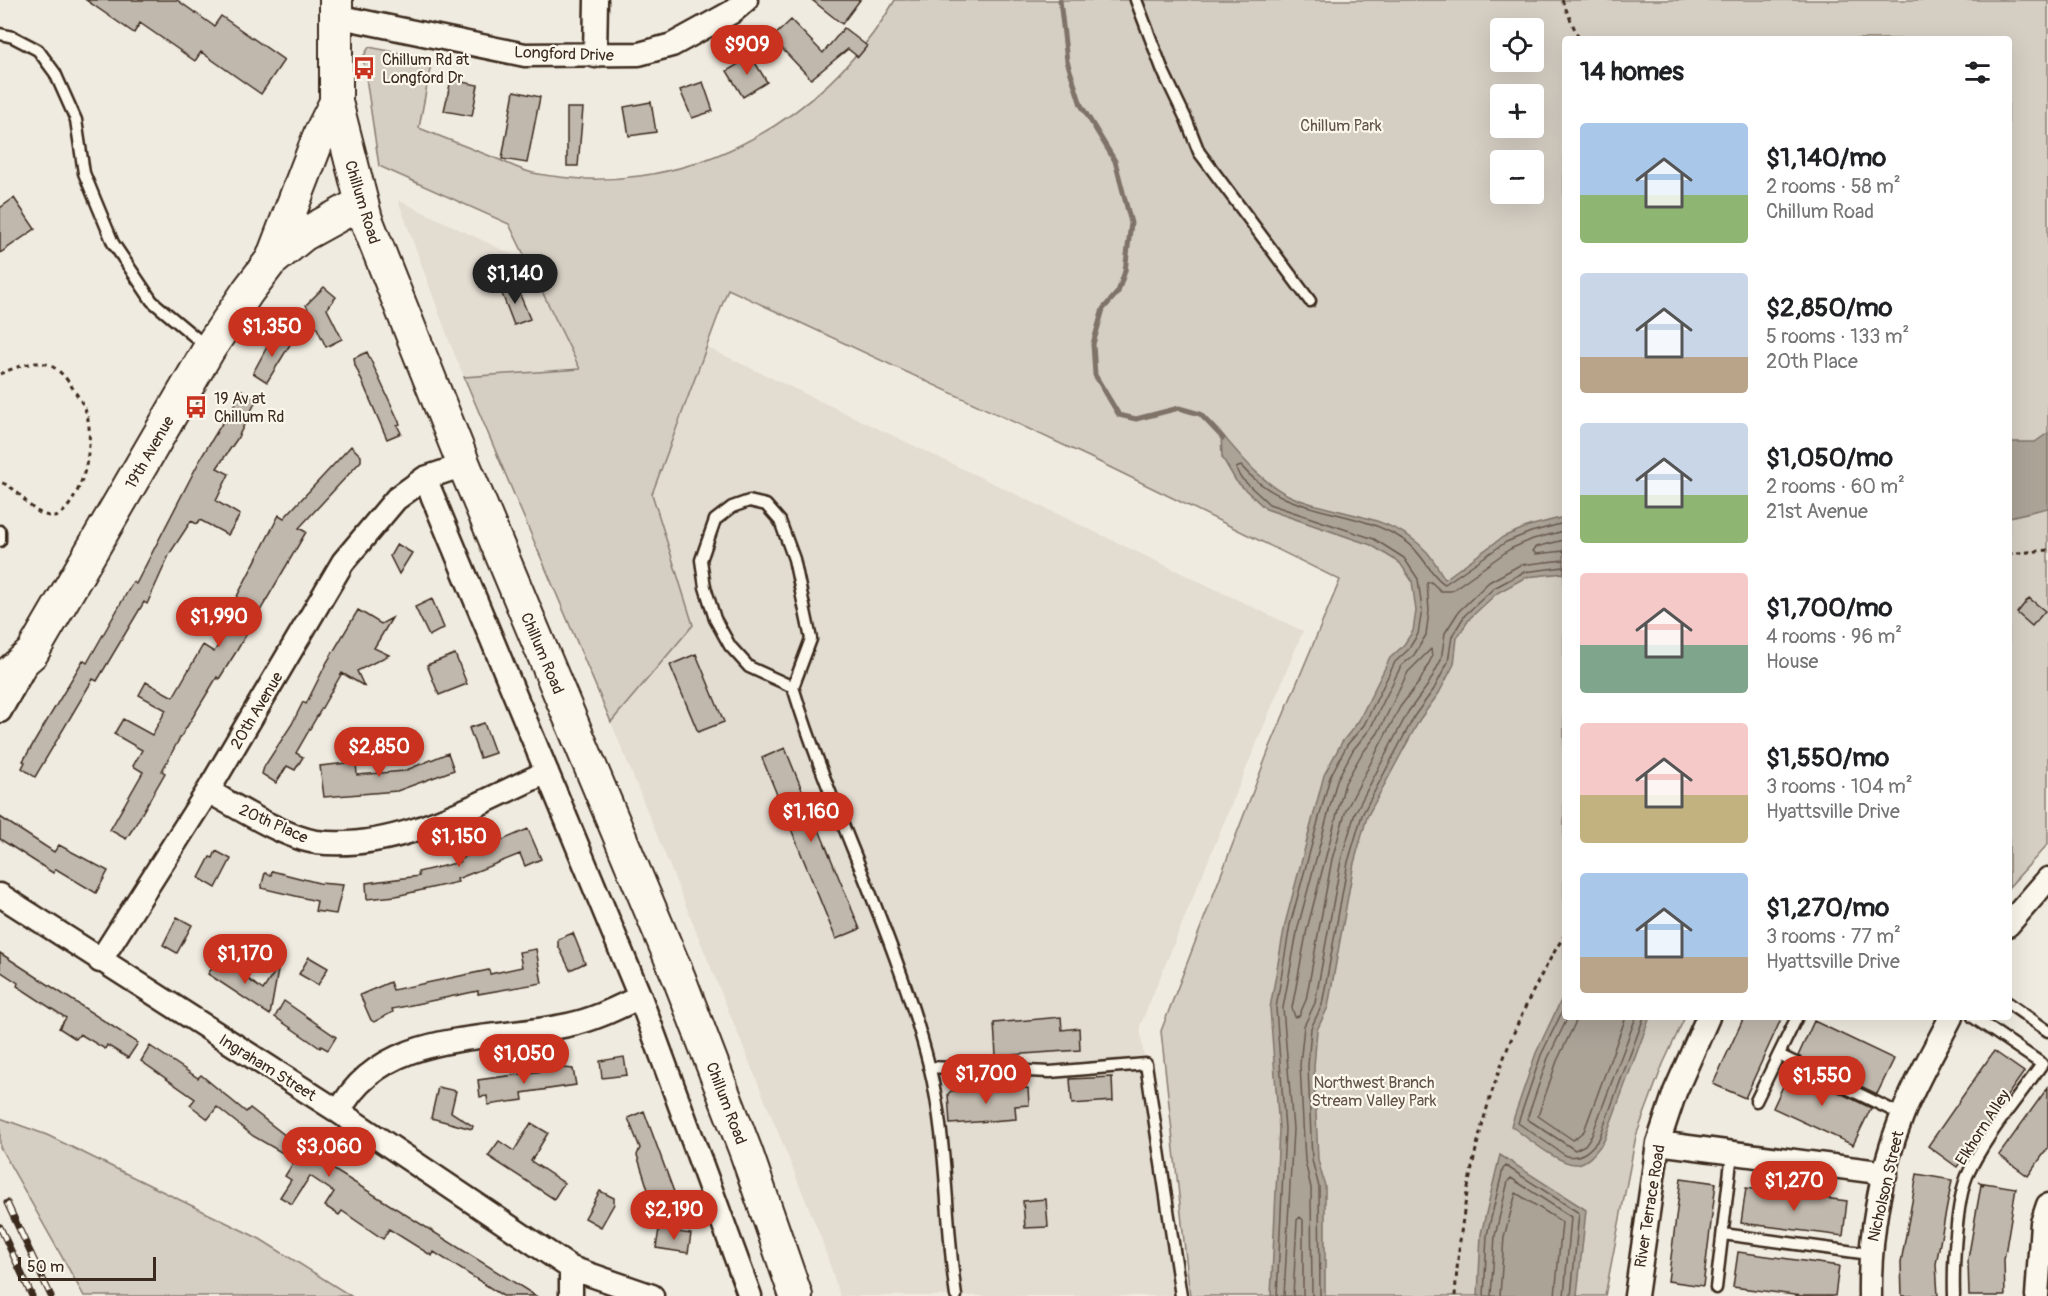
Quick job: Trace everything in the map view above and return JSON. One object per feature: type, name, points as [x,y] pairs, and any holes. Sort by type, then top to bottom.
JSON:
[{"type":"main road","name":"Chillum Road","points":[[336,8],[336,102],[361,203],[464,465],[679,978],[746,1152],[796,1296]]},
{"type":"main road","points":[[270,262],[320,134],[336,102]]},
{"type":"main road","name":"19th Avenue","points":[[32,653],[209,349],[270,262],[303,235],[361,203]]},
{"type":"main road","points":[[0,681],[32,653]]},
{"type":"street","points":[[595,56],[596,0]]},
{"type":"street","name":"Longford Drive","points":[[336,8],[525,55],[595,56],[639,54],[672,45],[732,12],[746,0]]},
{"type":"street","name":"20th Avenue","points":[[100,961],[208,791],[344,562],[396,499],[425,478],[464,465]]},
{"type":"street","points":[[425,478],[640,997],[750,1296]]},
{"type":"street","name":"19th Avenue","points":[[0,711],[32,653]]},
{"type":"street","name":"20th Place","points":[[208,791],[272,826],[315,842],[365,841],[391,837],[428,825],[547,772]]},
{"type":"street","points":[[2012,920],[2048,879]]},
{"type":"street","name":"Ingraham Street","points":[[0,895],[339,1112],[571,1268],[652,1296]]},
{"type":"street","points":[[339,1112],[349,1094],[365,1077],[394,1059],[434,1044],[465,1037],[576,1024],[591,1020],[640,997]]},
{"type":"street","name":"River Terrace Road","points":[[1636,1296],[1658,1143],[1675,1092],[1707,1020]]},
{"type":"street","name":"Nicholson Street","points":[[1870,1296],[1869,1254],[1886,1173],[1902,1115],[1950,1020]]},
{"type":"street","points":[[1658,1143],[1886,1173]]},
{"type":"street","points":[[2037,1296],[2042,1223],[2048,1204]]},
{"type":"street","points":[[571,1268],[571,1296]]},
{"type":"street","points":[[787,1296],[796,1296]]},
{"type":"lane","points":[[1136,0],[1162,71],[1186,119],[1198,152],[1310,301]]},
{"type":"lane","points":[[0,34],[13,37],[38,50],[55,73],[76,120],[84,173],[114,243],[152,301],[209,349]]},
{"type":"lane","points":[[793,687],[749,667],[736,653],[716,619],[705,587],[701,560],[715,520],[732,507],[749,501],[766,506],[780,521],[794,559],[811,639],[793,687],[807,731],[899,962],[929,1067],[941,1145],[956,1296]]},
{"type":"lane","points":[[0,531],[0,541]]},
{"type":"lane","points":[[2012,1006],[2048,1031]]},
{"type":"lane","points":[[1756,1101],[1796,1020]]},
{"type":"lane","name":"Elkhorn Alley","points":[[1954,1296],[1954,1248],[1966,1178],[1978,1156],[2042,1064],[1977,1020]]},
{"type":"lane","points":[[1779,1055],[1902,1115]]},
{"type":"lane","points":[[929,1067],[1050,1072],[1146,1064],[1181,1296]]},
{"type":"lane","points":[[1716,1288],[1732,1153]]},
{"type":"lane","points":[[1723,1234],[1869,1254]]},
{"type":"path","points":[[1562,0],[1578,36]]},
{"type":"path","points":[[0,374],[40,363],[56,368],[67,379],[86,412],[88,430],[84,474],[67,511],[56,517],[33,511],[11,486],[0,482]]},
{"type":"path","points":[[2012,554],[2048,550]]},
{"type":"path","points":[[1455,1296],[1458,1238],[1477,1138],[1503,1055],[1562,940]]},
{"type":"shaded area","points":[[398,200],[1303,631],[1140,1026],[1174,1296],[840,1296],[821,1238],[611,722],[451,346]]},
{"type":"green space","name":"Northwest Branch Stream Valley Park","points":[[895,0],[2048,0],[2048,844],[2012,884],[2012,36],[1562,36],[1562,1020],[1684,1020],[1663,1064],[1636,1136],[1605,1296],[1190,1296],[1161,1031],[1270,747],[1340,580],[1089,457],[728,289],[652,494],[693,625],[611,722],[464,377],[580,369],[509,224],[379,166],[363,57],[369,47],[432,59],[419,128],[533,173],[588,179],[641,176],[693,164],[742,144],[787,117],[828,84],[865,45]]},
{"type":"green space","points":[[0,1118],[47,1135],[260,1239],[351,1296],[84,1296],[0,1147]]},
{"type":"water","points":[[1221,433],[1255,471],[1274,487],[1297,499],[1383,523],[1399,530],[1427,552],[1445,579],[1503,537],[1529,526],[1562,518],[1562,573],[1526,577],[1497,593],[1470,618],[1457,638],[1454,664],[1439,693],[1420,719],[1367,817],[1354,863],[1328,1007],[1317,1030],[1314,1067],[1318,1160],[1325,1186],[1325,1296],[1271,1296],[1279,1129],[1270,1008],[1285,924],[1324,775],[1342,742],[1358,722],[1390,658],[1403,646],[1413,631],[1416,611],[1412,581],[1400,563],[1371,545],[1266,509],[1236,481],[1222,457]]},
{"type":"water","points":[[2048,433],[2048,508],[2012,516],[2012,442],[2035,442]]},
{"type":"water","points":[[1562,998],[1562,1020],[1649,1020],[1604,1141],[1584,1162],[1568,1163],[1551,1155],[1511,1126],[1536,1053]]},
{"type":"water","points":[[1500,1155],[1586,1210],[1577,1296],[1478,1296],[1481,1234]]},
{"type":"building","points":[[86,0],[177,0],[214,26],[221,16],[284,60],[261,94],[201,52],[195,61],[140,23],[134,33]]},
{"type":"building","points":[[812,0],[860,0],[842,24]]},
{"type":"building","points":[[791,20],[823,53],[844,28],[867,46],[858,57],[848,49],[811,79],[772,38]]},
{"type":"building","points":[[751,56],[767,82],[743,97],[727,71]]},
{"type":"building","points":[[451,80],[478,85],[472,116],[444,111]]},
{"type":"building","points":[[703,82],[713,111],[692,118],[680,90]]},
{"type":"building","points":[[514,91],[540,97],[527,163],[502,159]]},
{"type":"building","points":[[651,102],[656,132],[629,136],[624,107]]},
{"type":"building","points":[[567,108],[583,108],[578,166],[567,166]]},
{"type":"building","points":[[14,198],[35,229],[0,253],[0,208]]},
{"type":"building","points":[[514,262],[530,274],[520,287],[505,275]]},
{"type":"building","points":[[516,285],[530,319],[514,325],[501,291]]},
{"type":"building","points":[[324,287],[336,297],[327,309],[342,339],[326,347],[306,305]]},
{"type":"building","points":[[274,334],[291,343],[267,382],[253,373]]},
{"type":"building","points":[[367,352],[400,424],[397,425],[401,433],[387,439],[355,365],[354,358]]},
{"type":"building","points":[[242,390],[256,401],[237,439],[217,468],[229,474],[216,501],[240,515],[228,535],[200,520],[197,524],[191,521],[170,553],[147,604],[144,602],[97,681],[93,679],[35,777],[22,768],[25,762],[23,761],[83,660],[87,663],[133,582],[136,584],[202,456],[224,420],[226,422]]},
{"type":"building","points":[[351,446],[361,456],[361,461],[299,528],[306,532],[236,652],[219,679],[217,677],[177,743],[162,771],[165,773],[134,827],[126,839],[110,830],[143,772],[133,766],[142,750],[114,734],[123,719],[152,735],[166,710],[139,695],[146,682],[173,697],[203,645],[214,652],[237,612],[231,608],[279,515],[284,518]]},
{"type":"building","points":[[397,544],[412,553],[399,574],[390,556]]},
{"type":"building","points":[[2029,598],[2045,611],[2032,626],[2017,613]]},
{"type":"building","points":[[432,599],[444,628],[429,636],[415,607]]},
{"type":"building","points":[[358,610],[381,624],[392,618],[374,648],[389,655],[357,671],[364,686],[342,673],[296,753],[303,757],[295,770],[287,766],[276,783],[262,774],[264,767],[292,724],[303,702],[306,704],[327,662]]},
{"type":"building","points":[[455,654],[467,684],[439,695],[427,665]]},
{"type":"building","points":[[696,654],[724,722],[698,732],[670,665]]},
{"type":"building","points":[[484,723],[495,753],[480,758],[469,728]]},
{"type":"building","points":[[785,748],[807,802],[815,799],[822,817],[815,820],[860,929],[836,939],[762,758]]},
{"type":"building","points":[[448,753],[454,770],[397,791],[324,797],[320,766],[356,762],[357,775],[404,771]]},
{"type":"building","points":[[0,817],[54,852],[59,845],[108,871],[96,893],[56,869],[53,873],[0,839]]},
{"type":"building","points":[[528,829],[541,859],[525,866],[520,854],[457,879],[458,882],[396,896],[367,899],[366,883],[419,876],[418,872],[460,862],[459,860],[466,856]]},
{"type":"building","points":[[216,851],[231,859],[216,888],[199,878],[210,857],[213,858]]},
{"type":"building","points":[[272,871],[319,883],[343,885],[336,914],[315,911],[317,901],[261,888],[265,873],[271,875]]},
{"type":"building","points":[[177,917],[192,925],[177,953],[163,945]]},
{"type":"building","points":[[573,933],[585,963],[570,970],[558,945],[558,939]]},
{"type":"building","points":[[536,949],[542,983],[478,994],[478,991],[392,1009],[393,1012],[374,1022],[360,995],[390,982],[393,990],[489,970],[490,974],[522,967],[519,952]]},
{"type":"building","points":[[0,953],[138,1043],[128,1058],[107,1045],[105,1049],[80,1034],[76,1039],[59,1028],[66,1018],[17,986],[18,983],[0,971]]},
{"type":"building","points":[[309,957],[328,968],[318,985],[299,974]]},
{"type":"building","points":[[219,958],[263,990],[279,965],[270,1015],[208,974]]},
{"type":"building","points":[[284,1001],[336,1037],[328,1050],[321,1046],[320,1048],[275,1017]]},
{"type":"building","points":[[1061,1017],[1062,1030],[1079,1028],[1080,1050],[996,1056],[994,1023]]},
{"type":"building","points":[[1743,1020],[1781,1020],[1745,1098],[1713,1084]]},
{"type":"building","points":[[1814,1021],[1894,1059],[1877,1094],[1798,1056]]},
{"type":"building","points":[[150,1046],[198,1078],[201,1075],[246,1112],[250,1108],[295,1143],[296,1141],[318,1154],[315,1158],[536,1296],[503,1296],[434,1252],[432,1256],[389,1229],[383,1239],[342,1211],[339,1215],[325,1206],[334,1192],[310,1176],[292,1204],[280,1197],[291,1180],[285,1176],[295,1160],[253,1136],[217,1107],[208,1119],[190,1105],[195,1099],[141,1061]]},
{"type":"building","points":[[1994,1051],[2024,1072],[1957,1167],[1928,1146]]},
{"type":"building","points":[[624,1057],[627,1075],[602,1078],[600,1061]]},
{"type":"building","points":[[565,1068],[573,1069],[576,1085],[522,1093],[523,1100],[488,1105],[487,1096],[480,1097],[478,1080]]},
{"type":"building","points":[[1791,1069],[1871,1108],[1853,1145],[1773,1108]]},
{"type":"building","points":[[1112,1077],[1113,1101],[1072,1104],[1070,1079]]},
{"type":"building","points":[[438,1087],[456,1091],[451,1112],[473,1126],[472,1129],[431,1118]]},
{"type":"building","points":[[2048,1087],[2048,1148],[2028,1176],[1999,1155]]},
{"type":"building","points":[[1028,1088],[1029,1105],[1015,1106],[1016,1119],[950,1124],[948,1094],[951,1091]]},
{"type":"building","points":[[644,1111],[674,1192],[672,1196],[652,1202],[637,1155],[640,1148],[628,1118]]},
{"type":"building","points":[[531,1123],[548,1133],[531,1161],[564,1183],[554,1199],[488,1156],[499,1141],[514,1151]]},
{"type":"building","points":[[1917,1174],[1952,1180],[1936,1264],[1938,1296],[1902,1296],[1901,1262]]},
{"type":"building","points":[[1681,1178],[1716,1183],[1703,1286],[1668,1281]]},
{"type":"building","points":[[1978,1182],[2016,1188],[2004,1260],[2005,1296],[1969,1296],[1968,1259],[1981,1185],[1984,1186]]},
{"type":"building","points":[[1746,1188],[1847,1201],[1843,1236],[1741,1223]]},
{"type":"building","points":[[600,1191],[614,1198],[614,1204],[601,1227],[585,1218]]},
{"type":"building","points":[[1046,1199],[1048,1227],[1025,1228],[1023,1201]]},
{"type":"building","points":[[659,1229],[691,1234],[688,1253],[656,1248]]},
{"type":"building","points":[[1738,1252],[1839,1266],[1835,1296],[1802,1296],[1733,1287]]},
{"type":"waterway","points":[[1060,0],[1067,61],[1081,105],[1115,161],[1131,223],[1125,271],[1118,292],[1103,309],[1093,344],[1095,375],[1119,415],[1136,419],[1179,408],[1200,414],[1223,438]]},
{"type":"railway","points":[[7,1203],[51,1296]]},
{"type":"railway","points":[[0,1227],[32,1296]]},
{"type":"place","name":"Chillum Rd at Longford Dr","points":[[364,68]]},
{"type":"place","name":"19 Av at Chillum Rd","points":[[196,407]]},
{"type":"park label","name":"Chillum Park","points":[[1341,125]]}]
